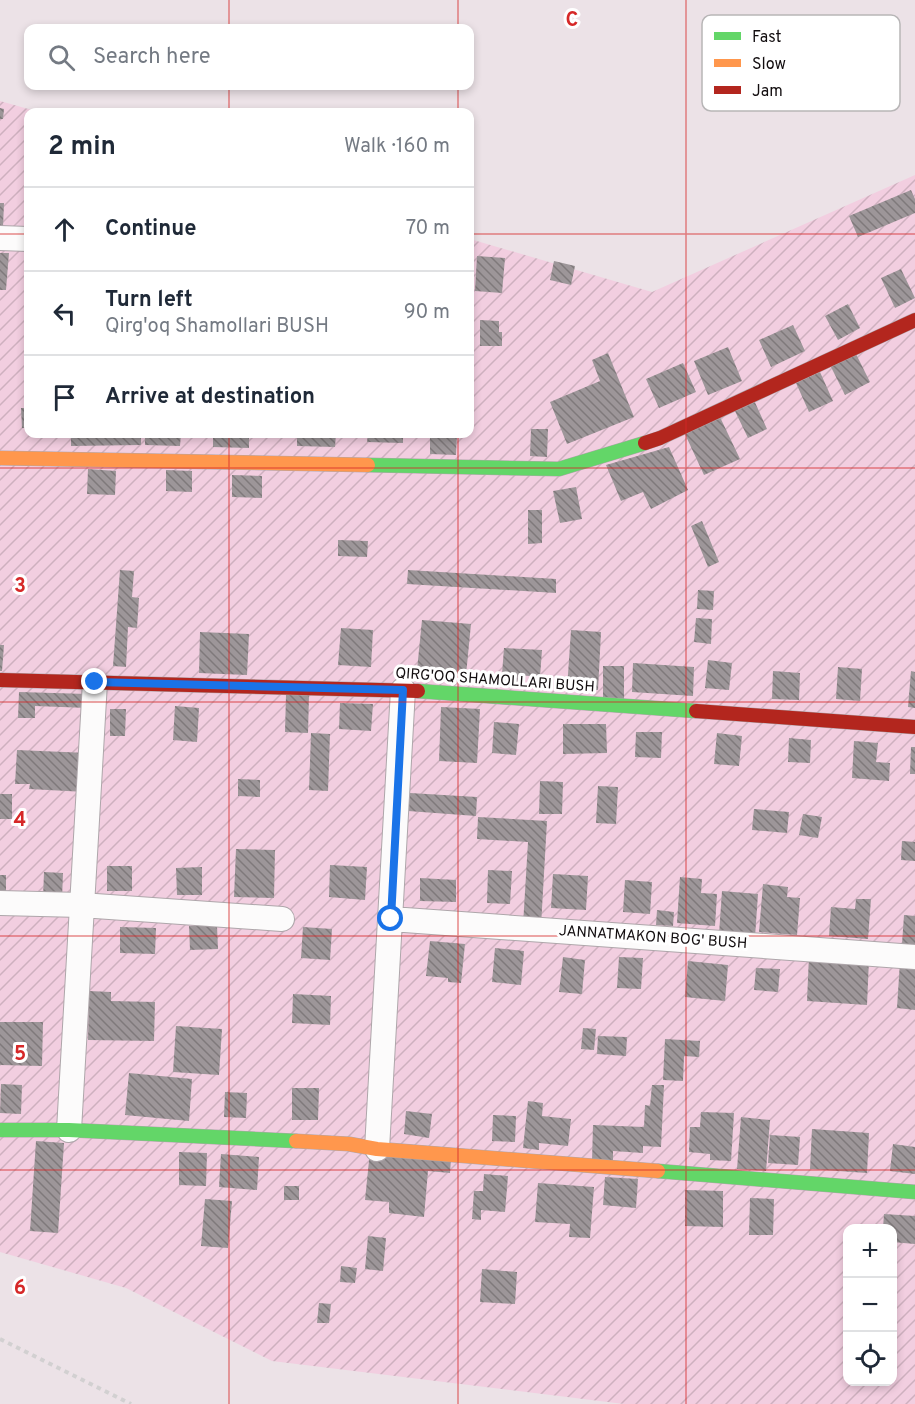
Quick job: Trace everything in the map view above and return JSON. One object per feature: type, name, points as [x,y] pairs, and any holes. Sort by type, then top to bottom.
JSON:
[{"type":"street","points":[[0,238],[24,239]]},
{"type":"street","points":[[0,458],[559,469],[660,438],[915,320]]},
{"type":"street","name":"QIRG'OQ SHAMOLLARI BUSH","points":[[0,680],[403,690],[915,727]]},
{"type":"street","points":[[69,1130],[95,682]]},
{"type":"street","points":[[377,1149],[403,690]]},
{"type":"street","points":[[0,903],[81,905],[282,919]]},
{"type":"street","name":"JANNATMAKON BOG' BUSH","points":[[391,919],[915,957]]},
{"type":"street","points":[[0,1130],[69,1130],[349,1144],[377,1149],[915,1192]]},
{"type":"path","points":[[0,1340],[130,1404]]},
{"type":"shaded area","points":[[0,101],[25,108],[24,438],[474,438],[474,240],[652,292],[915,175],[915,1404],[624,1404],[272,1361],[126,1288],[0,1252]]},
{"type":"building","points":[[0,108],[4,109],[3,119],[0,119]]},
{"type":"building","points":[[911,190],[915,199],[915,213],[858,237],[849,216]]},
{"type":"building","points":[[0,203],[4,203],[3,227],[0,227]]},
{"type":"building","points":[[0,253],[9,253],[6,290],[0,290]]},
{"type":"building","points":[[477,256],[505,258],[502,293],[475,291]]},
{"type":"building","points":[[554,261],[575,266],[571,285],[550,280]]},
{"type":"building","points":[[901,269],[915,298],[895,308],[881,278]]},
{"type":"building","points":[[848,304],[860,328],[838,340],[825,316]]},
{"type":"building","points":[[480,320],[499,321],[502,346],[480,346]]},
{"type":"building","points":[[793,325],[805,351],[771,367],[759,340]]},
{"type":"building","points":[[728,347],[742,381],[708,395],[694,361]]},
{"type":"building","points":[[854,350],[870,382],[845,395],[829,363]]},
{"type":"building","points":[[608,353],[634,417],[567,444],[550,402],[600,381],[592,360]]},
{"type":"building","points":[[683,363],[696,392],[659,408],[646,379]]},
{"type":"building","points":[[820,372],[833,401],[809,412],[796,383]]},
{"type":"building","points":[[753,398],[767,429],[748,438],[733,407]]},
{"type":"building","points":[[21,408],[24,408],[24,428],[22,428]]},
{"type":"building","points":[[719,415],[740,459],[704,475],[684,432]]},
{"type":"building","points":[[531,429],[548,429],[547,457],[530,456]]},
{"type":"building","points":[[71,438],[141,438],[141,445],[71,446]]},
{"type":"building","points":[[145,438],[181,438],[180,446],[145,445]]},
{"type":"building","points":[[213,438],[249,438],[249,448],[213,447]]},
{"type":"building","points":[[297,438],[336,438],[335,447],[297,446]]},
{"type":"building","points":[[368,438],[403,438],[403,443],[367,442]]},
{"type":"building","points":[[430,438],[457,438],[456,455],[430,454]]},
{"type":"building","points":[[669,447],[688,490],[651,509],[643,492],[621,501],[606,465]]},
{"type":"building","points":[[88,469],[116,471],[115,495],[87,494]]},
{"type":"building","points":[[166,470],[192,471],[192,492],[166,491]]},
{"type":"building","points":[[232,475],[262,476],[262,498],[232,497]]},
{"type":"building","points":[[576,487],[582,519],[560,523],[553,491]]},
{"type":"building","points":[[528,510],[542,510],[542,543],[528,544]]},
{"type":"building","points":[[702,521],[719,562],[708,567],[691,526]]},
{"type":"building","points":[[338,540],[368,541],[367,557],[338,556]]},
{"type":"building","points":[[120,570],[134,571],[132,597],[139,598],[137,628],[128,627],[126,667],[113,666]]},
{"type":"building","points":[[408,570],[556,579],[556,593],[407,584]]},
{"type":"building","points":[[698,590],[714,591],[713,610],[697,609]]},
{"type":"building","points":[[696,618],[712,619],[711,644],[694,642]]},
{"type":"building","points":[[422,620],[471,624],[466,675],[417,670]]},
{"type":"building","points":[[341,628],[373,630],[371,667],[338,665]]},
{"type":"building","points":[[571,630],[601,632],[598,690],[567,689]]},
{"type":"building","points":[[200,632],[249,634],[247,675],[199,673]]},
{"type":"building","points":[[0,645],[4,645],[2,671],[0,671]]},
{"type":"building","points":[[504,648],[542,650],[540,677],[518,675],[517,688],[501,687]]},
{"type":"building","points":[[708,660],[732,663],[729,690],[705,688]]},
{"type":"building","points":[[633,663],[694,667],[693,696],[632,692]]},
{"type":"building","points":[[603,666],[624,666],[624,699],[603,698]]},
{"type":"building","points":[[838,667],[862,669],[860,701],[836,699]]},
{"type":"building","points":[[773,671],[800,673],[799,700],[772,699]]},
{"type":"building","points":[[911,671],[915,672],[915,708],[908,707]]},
{"type":"building","points":[[19,692],[88,694],[88,708],[35,706],[35,718],[18,718]]},
{"type":"building","points":[[286,695],[309,695],[308,733],[285,732]]},
{"type":"building","points":[[340,703],[373,704],[371,731],[339,729]]},
{"type":"building","points":[[175,706],[199,708],[197,742],[173,740]]},
{"type":"building","points":[[441,707],[480,709],[477,763],[439,761]]},
{"type":"building","points":[[110,709],[126,709],[125,736],[110,736]]},
{"type":"building","points":[[494,722],[519,724],[516,755],[492,753]]},
{"type":"building","points":[[563,724],[606,724],[607,753],[563,754]]},
{"type":"building","points":[[636,732],[662,732],[661,758],[635,757]]},
{"type":"building","points":[[311,733],[330,734],[328,791],[309,790]]},
{"type":"building","points":[[717,733],[742,736],[739,766],[714,764]]},
{"type":"building","points":[[789,738],[811,740],[810,763],[788,762]]},
{"type":"building","points":[[854,741],[878,743],[876,762],[890,763],[889,781],[852,778]]},
{"type":"building","points":[[911,747],[915,747],[915,774],[910,774]]},
{"type":"building","points":[[17,750],[88,753],[86,792],[29,789],[30,784],[15,784]]},
{"type":"building","points":[[238,779],[260,780],[260,797],[238,796]]},
{"type":"building","points":[[540,781],[563,782],[562,814],[539,814]]},
{"type":"building","points":[[598,786],[618,787],[616,824],[596,823]]},
{"type":"building","points":[[410,793],[477,797],[476,816],[408,811]]},
{"type":"building","points":[[0,794],[12,794],[12,819],[0,819]]},
{"type":"building","points":[[754,809],[789,812],[787,833],[752,830]]},
{"type":"building","points":[[803,814],[822,817],[818,838],[799,835]]},
{"type":"building","points":[[478,817],[547,821],[541,926],[523,925],[528,842],[477,839]]},
{"type":"building","points":[[902,841],[915,842],[915,861],[901,860]]},
{"type":"building","points":[[236,849],[275,850],[274,898],[234,897]]},
{"type":"building","points":[[330,865],[367,867],[365,900],[329,897]]},
{"type":"building","points":[[107,866],[132,866],[132,891],[107,891]]},
{"type":"building","points":[[202,867],[202,895],[177,895],[176,868]]},
{"type":"building","points":[[488,870],[512,871],[510,904],[487,903]]},
{"type":"building","points":[[44,872],[63,873],[62,899],[43,898]]},
{"type":"building","points":[[553,874],[588,876],[586,910],[551,908]]},
{"type":"building","points":[[0,875],[6,875],[6,899],[0,899]]},
{"type":"building","points":[[680,877],[702,879],[701,893],[717,894],[715,926],[677,923]]},
{"type":"building","points":[[420,878],[456,880],[456,902],[420,901]]},
{"type":"building","points":[[625,880],[652,882],[650,914],[623,912]]},
{"type":"building","points":[[763,884],[788,887],[787,897],[800,898],[797,935],[759,932]]},
{"type":"building","points":[[722,891],[758,894],[755,937],[719,934]]},
{"type":"building","points":[[856,899],[871,899],[868,939],[829,936],[831,907],[855,909]]},
{"type":"building","points":[[657,910],[674,912],[673,926],[656,925]]},
{"type":"building","points":[[904,915],[915,916],[915,945],[902,944]]},
{"type":"building","points":[[189,926],[217,926],[218,949],[190,950]]},
{"type":"building","points":[[120,927],[156,928],[155,954],[120,953]]},
{"type":"building","points":[[303,927],[332,929],[330,960],[301,958]]},
{"type":"building","points":[[430,941],[465,944],[461,983],[448,982],[448,978],[426,976]]},
{"type":"building","points":[[495,948],[524,951],[521,985],[492,982]]},
{"type":"building","points":[[809,955],[869,959],[867,1005],[807,1001]]},
{"type":"building","points":[[563,957],[585,960],[582,994],[559,992]]},
{"type":"building","points":[[619,957],[643,958],[641,989],[617,988]]},
{"type":"building","points":[[688,961],[728,965],[725,1001],[685,997]]},
{"type":"building","points":[[900,961],[915,963],[915,1010],[897,1008]]},
{"type":"building","points":[[756,968],[780,969],[778,992],[754,990]]},
{"type":"building","points":[[89,991],[111,992],[111,1001],[155,1002],[154,1041],[88,1040]]},
{"type":"building","points":[[293,994],[331,996],[330,1025],[292,1023]]},
{"type":"building","points":[[0,1022],[43,1022],[42,1066],[0,1065]]},
{"type":"building","points":[[176,1026],[222,1029],[219,1075],[173,1072]]},
{"type":"building","points":[[583,1028],[596,1029],[594,1050],[581,1049]]},
{"type":"building","points":[[598,1036],[627,1037],[626,1056],[597,1054]]},
{"type":"building","points":[[665,1039],[700,1041],[699,1057],[684,1056],[683,1081],[663,1080]]},
{"type":"building","points":[[129,1073],[192,1079],[189,1121],[125,1115]]},
{"type":"building","points":[[1,1084],[22,1085],[21,1114],[0,1113]]},
{"type":"building","points":[[652,1085],[664,1085],[661,1147],[643,1146],[643,1153],[613,1151],[613,1163],[592,1161],[593,1125],[644,1127],[645,1105],[650,1106]]},
{"type":"building","points":[[292,1088],[319,1088],[318,1120],[292,1120]]},
{"type":"building","points":[[225,1092],[247,1093],[246,1118],[224,1117]]},
{"type":"building","points":[[528,1101],[543,1103],[542,1116],[571,1119],[568,1146],[539,1143],[539,1150],[523,1148]]},
{"type":"building","points":[[406,1111],[432,1114],[429,1138],[404,1134]]},
{"type":"building","points":[[701,1112],[734,1113],[731,1161],[710,1160],[710,1154],[689,1152],[690,1127],[700,1127]]},
{"type":"building","points":[[493,1115],[516,1116],[515,1142],[492,1141]]},
{"type":"building","points":[[741,1117],[770,1120],[766,1171],[737,1169]]},
{"type":"building","points":[[812,1129],[869,1133],[867,1173],[810,1169]]},
{"type":"building","points":[[770,1135],[800,1137],[798,1165],[768,1163]]},
{"type":"building","points":[[36,1141],[64,1143],[58,1233],[30,1231]]},
{"type":"building","points":[[893,1144],[915,1147],[915,1174],[890,1171]]},
{"type":"building","points":[[370,1151],[451,1159],[450,1173],[428,1171],[424,1217],[389,1213],[389,1202],[365,1200]]},
{"type":"building","points":[[179,1152],[207,1153],[206,1186],[179,1185]]},
{"type":"building","points":[[221,1154],[259,1157],[257,1190],[219,1187]]},
{"type":"building","points":[[484,1174],[508,1176],[505,1212],[481,1210],[481,1220],[472,1219],[474,1191],[483,1191]]},
{"type":"building","points":[[605,1177],[638,1179],[636,1208],[603,1205]]},
{"type":"building","points":[[538,1183],[594,1187],[590,1238],[569,1237],[570,1224],[535,1222]]},
{"type":"building","points":[[284,1186],[299,1186],[299,1200],[284,1200]]},
{"type":"building","points":[[685,1190],[723,1191],[723,1227],[685,1226]]},
{"type":"building","points":[[750,1198],[774,1199],[773,1235],[749,1235]]},
{"type":"building","points":[[205,1199],[232,1201],[228,1248],[201,1246]]},
{"type":"building","points":[[884,1214],[915,1216],[915,1244],[897,1242],[897,1224],[883,1224]]},
{"type":"building","points":[[368,1236],[386,1238],[383,1271],[365,1269]]},
{"type":"building","points":[[341,1266],[357,1268],[355,1283],[340,1282]]},
{"type":"building","points":[[482,1269],[517,1272],[515,1304],[480,1302]]},
{"type":"building","points":[[319,1303],[331,1304],[329,1323],[317,1323]]},
{"type":"traffic: fast","points":[[368,465],[559,469],[645,443]]},
{"type":"traffic: fast","points":[[418,691],[696,711]]},
{"type":"traffic: fast","points":[[0,1130],[69,1130],[296,1141]]},
{"type":"traffic: fast","points":[[658,1171],[915,1192]]},
{"type":"traffic: slow","points":[[0,458],[368,465]]},
{"type":"traffic: slow","points":[[296,1141],[658,1171]]},
{"type":"traffic: jam","points":[[645,443],[915,320]]},
{"type":"traffic: jam","points":[[0,680],[418,691]]},
{"type":"traffic: jam","points":[[696,711],[915,727]]},
{"type":"route","points":[[95,682],[403,690],[391,919]]}]
